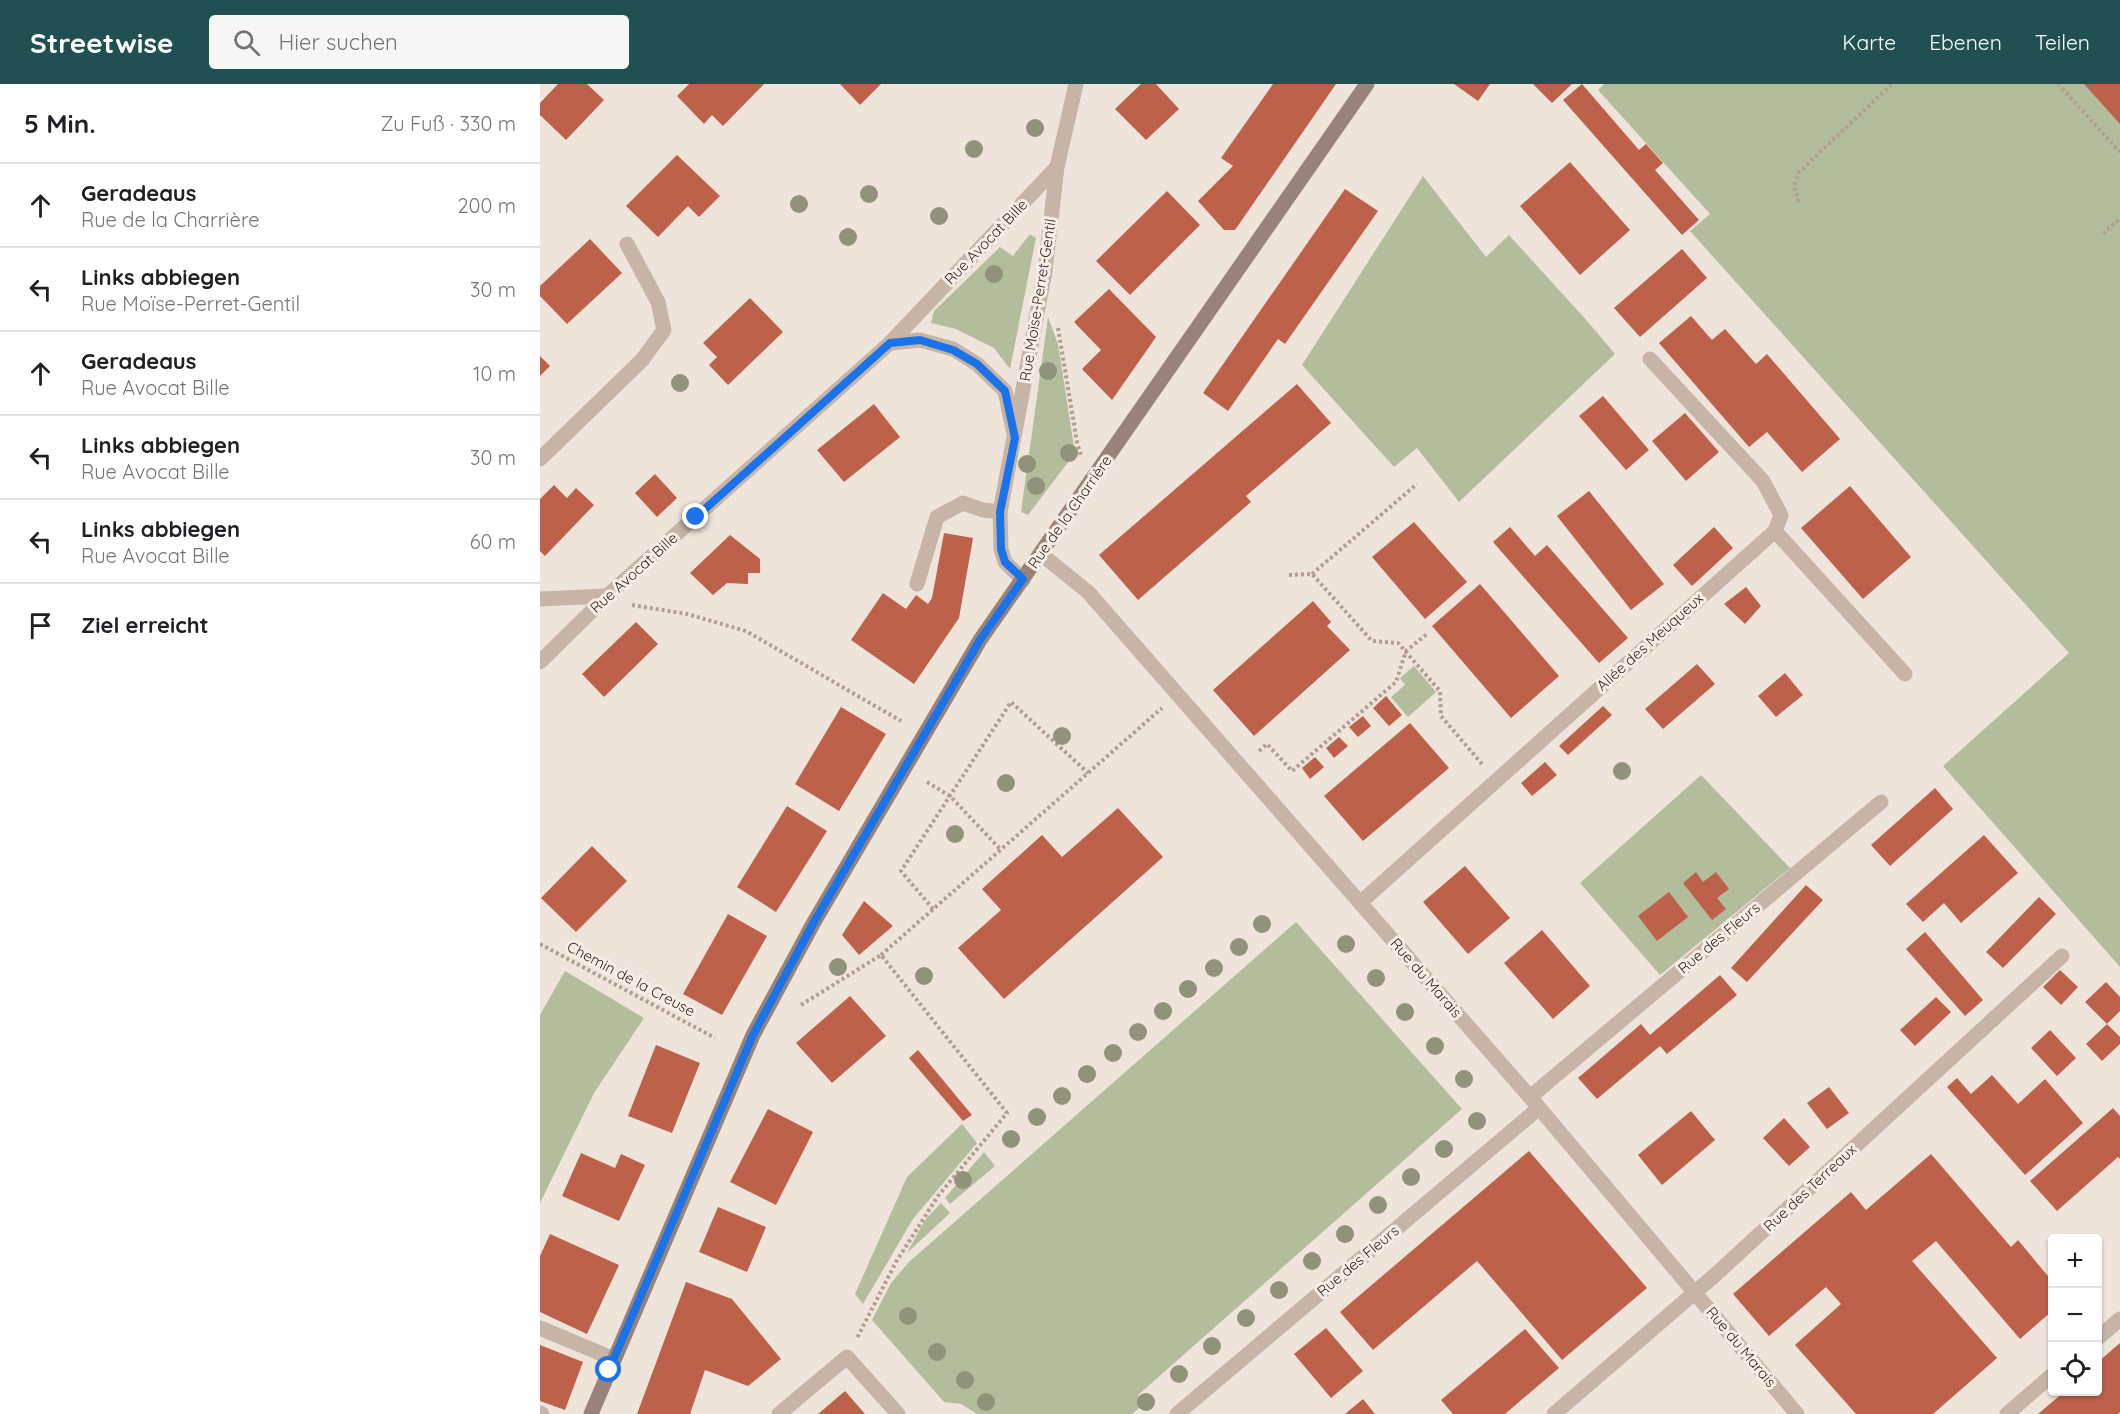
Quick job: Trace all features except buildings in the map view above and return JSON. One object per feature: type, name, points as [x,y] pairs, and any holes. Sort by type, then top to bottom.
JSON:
[{"type":"main road","name":"Rue de la Charrière","points":[[591,1414],[753,1035],[814,922],[980,640],[1367,84]]},
{"type":"street","name":"Rue Moïse-Perret-Gentil","points":[[1023,579],[1005,562],[1001,549],[1000,512],[1045,271],[1057,167],[1076,84]]},
{"type":"street","name":"Rue Avocat Bille","points":[[540,662],[607,596],[890,343],[1057,167]]},
{"type":"street","points":[[540,459],[642,360],[664,330],[658,302],[627,244]]},
{"type":"street","points":[[890,343],[920,340],[953,350],[977,364],[1005,391],[1015,438]]},
{"type":"street","points":[[1650,359],[1763,481],[1781,515],[1775,531],[1905,674]]},
{"type":"street","points":[[917,584],[937,517],[963,503],[983,510],[1000,512]]},
{"type":"street","name":"Allée des Meuqueux","points":[[1360,902],[1775,531]]},
{"type":"street","name":"Rue du Marais","points":[[1041,554],[1088,592],[1534,1103],[1797,1414]]},
{"type":"street","points":[[540,598],[607,596]]},
{"type":"street","name":"Rue des Fleurs","points":[[1177,1414],[1881,802]]},
{"type":"street","name":"Rue des Terreaux","points":[[1554,1414],[1695,1293],[2062,956]]},
{"type":"street","points":[[2102,1334],[2120,1319]]},
{"type":"street","points":[[540,1328],[614,1359]]},
{"type":"street","points":[[779,1414],[847,1357],[898,1414]]},
{"type":"street","points":[[2007,1414],[2048,1379]]},
{"type":"path","points":[[1799,202],[1794,187],[1799,172],[1892,84]]},
{"type":"path","points":[[2058,84],[2120,152]]},
{"type":"path","points":[[2103,234],[2120,218]]},
{"type":"path","points":[[1061,341],[1077,442]]},
{"type":"path","points":[[1289,575],[1312,574],[1417,484]]},
{"type":"path","points":[[1312,574],[1372,641],[1398,643],[1406,651],[1440,691],[1441,716],[1480,761]]},
{"type":"path","points":[[628,604],[687,614],[746,631],[901,721]]},
{"type":"path","points":[[1259,751],[1267,744],[1292,771],[1396,682],[1406,651],[1427,634]]},
{"type":"path","points":[[801,1005],[881,956],[1177,694]]},
{"type":"path","points":[[933,909],[901,871],[1011,702],[1088,773]]},
{"type":"path","points":[[927,782],[950,796],[1001,850]]},
{"type":"path","name":"Chemin de la Creuse","points":[[540,944],[716,1038]]},
{"type":"path","points":[[847,1357],[896,1262],[938,1196],[1007,1113],[881,956]]},
{"type":"green space","points":[[1604,84],[2120,84],[2120,967],[1943,766],[2069,653],[1690,231],[1710,214],[1598,90]]},
{"type":"green space","points":[[1423,176],[1486,257],[1509,235],[1615,354],[1459,502],[1417,448],[1394,467],[1302,365]]},
{"type":"green space","points":[[1030,234],[1036,238],[1010,369],[994,348],[956,329],[931,323],[934,311],[1000,247],[1013,256]]},
{"type":"green space","points":[[1048,317],[1058,344],[1075,453],[1028,515],[1021,512]]},
{"type":"green space","points":[[1414,666],[1436,692],[1408,717],[1391,697],[1405,685],[1400,678]]},
{"type":"green space","points":[[1701,775],[1790,868],[1660,975],[1580,883]]},
{"type":"green space","points":[[1296,922],[1462,1109],[1138,1395],[1146,1402],[1132,1414],[977,1414],[961,1404],[944,1402],[872,1320],[891,1283],[909,1262]]},
{"type":"green space","points":[[565,971],[644,1018],[594,1093],[540,1203],[540,1015]]},
{"type":"green space","points":[[962,1124],[977,1143],[913,1219],[863,1304],[855,1294],[907,1177]]},
{"type":"green space","points":[[984,1152],[995,1166],[950,1204],[945,1198]]},
{"type":"green space","points":[[941,1203],[950,1213],[907,1253],[925,1220]]},
{"type":"route","points":[[609,1370],[753,1035],[814,922],[980,640],[1023,579],[1005,562],[1001,549],[1000,512],[1015,438],[1005,391],[977,364],[953,350],[920,340],[890,343],[696,517]]}]
